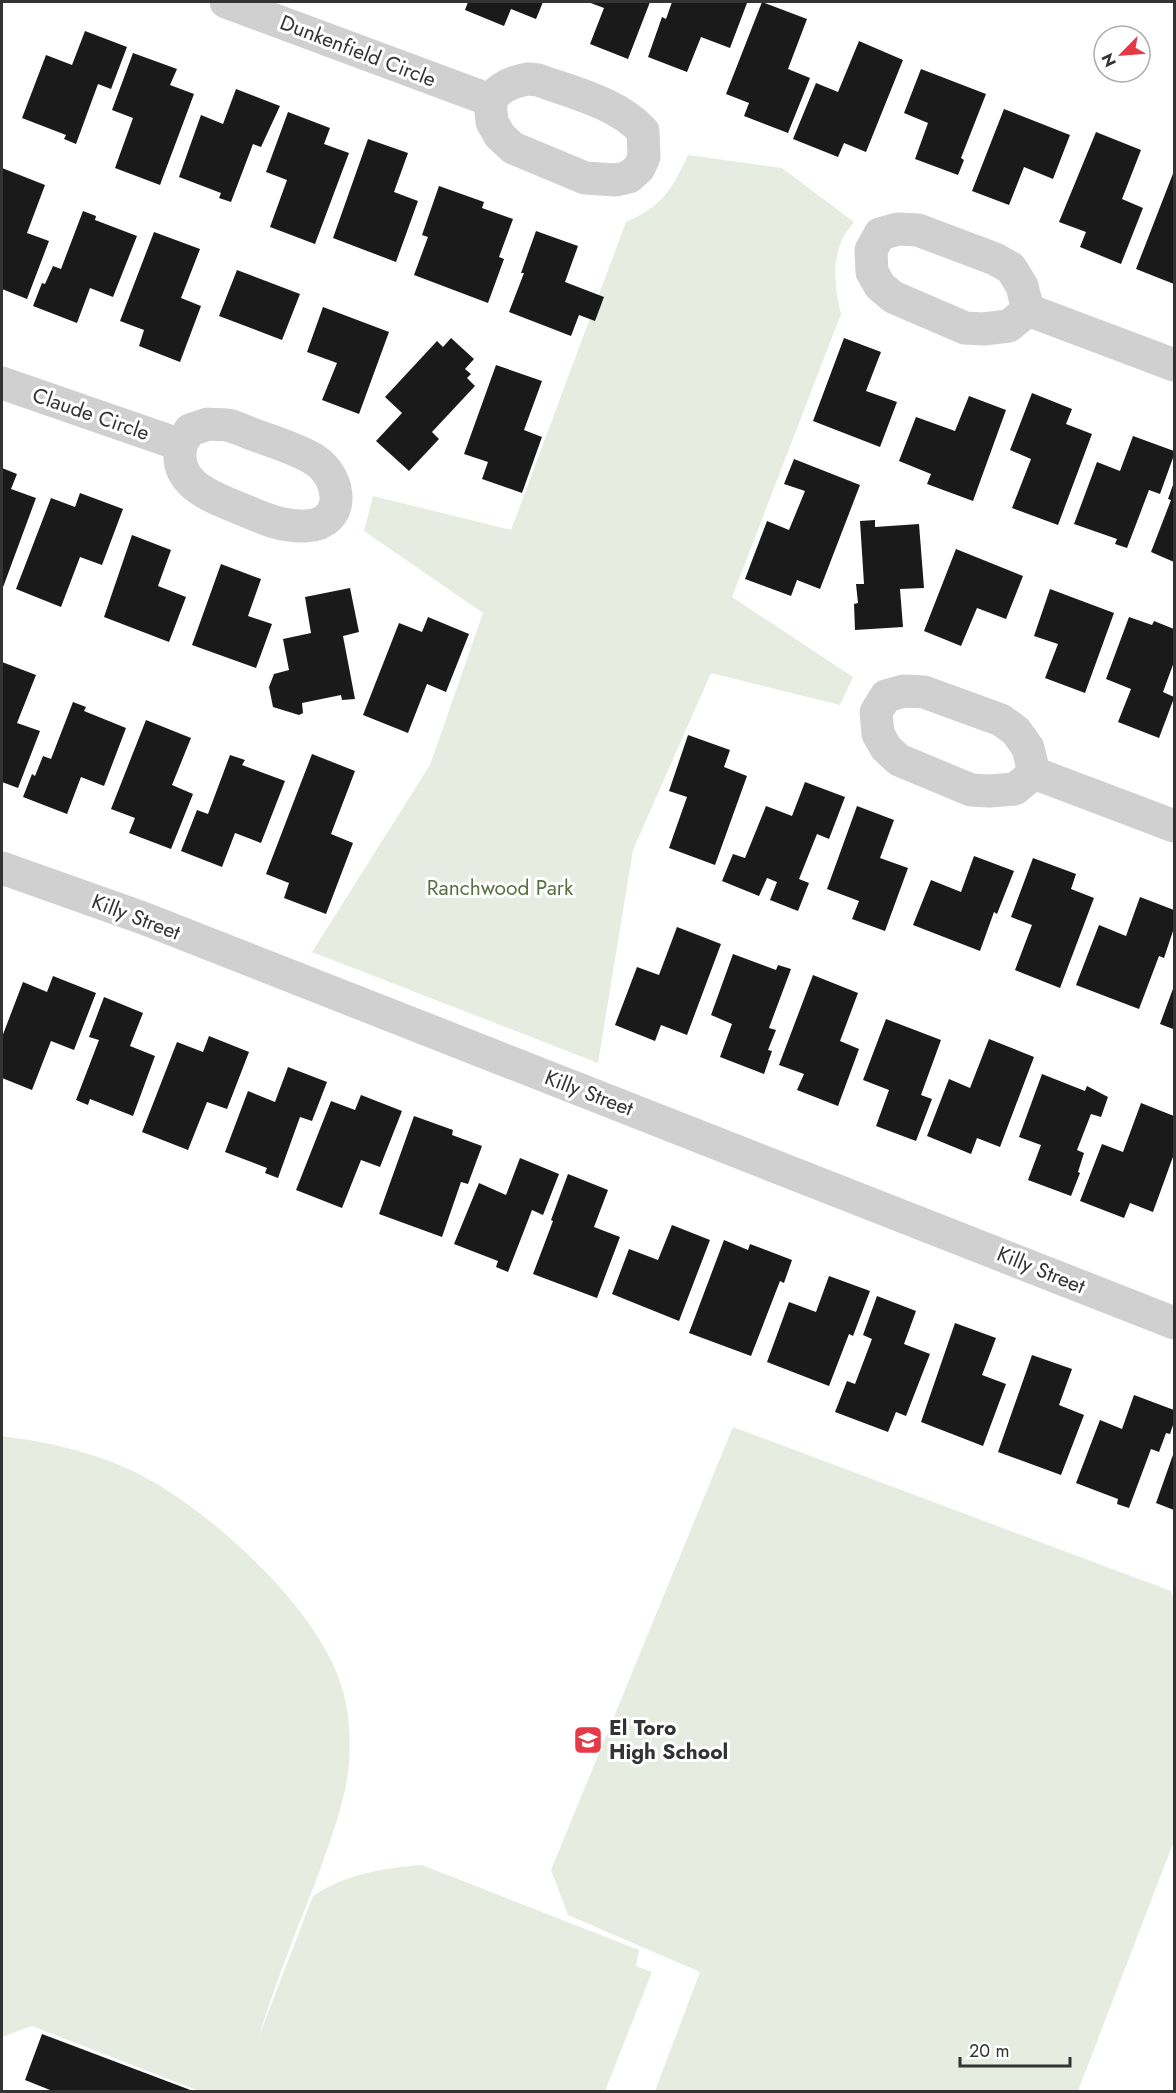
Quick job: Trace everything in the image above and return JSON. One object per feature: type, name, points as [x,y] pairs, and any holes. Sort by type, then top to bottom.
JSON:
[{"type":"street","name":"Dunkenfield Circle","points":[[226,2],[490,100]]},
{"type":"street","points":[[1028,310],[1174,365]]},
{"type":"street","name":"Claude Circle","points":[[2,383],[181,445]]},
{"type":"street","points":[[1034,773],[1174,826]]},
{"type":"street","name":"Killy Street","points":[[2,868],[143,918],[1173,1318]]},
{"type":"green space","name":"Ranchwood Park","points":[[688,155],[782,168],[854,222],[842,239],[836,260],[836,287],[841,314],[732,597],[853,677],[840,705],[711,673],[633,850],[598,1063],[312,952],[430,765],[483,613],[364,531],[373,496],[511,530],[626,222],[649,210],[664,196],[677,178]]},
{"type":"green space","points":[[733,1427],[1171,1591],[1174,1600],[1174,1841],[1078,2091],[655,2091],[700,1972],[568,1915],[551,1870]]},
{"type":"green space","points":[[2,1436],[36,1441],[105,1459],[137,1473],[194,1509],[224,1533],[280,1588],[304,1617],[324,1647],[338,1676],[347,1709],[350,1742],[345,1791],[320,1870],[280,1973],[259,2036],[313,1896],[338,1882],[365,1873],[422,1865],[639,1950],[636,1966],[652,1972],[605,2091],[199,2091],[32,2026],[2,2037]]},
{"type":"building","points":[[468,2],[543,2],[536,19],[511,9],[504,26],[465,10]]},
{"type":"building","points":[[588,2],[650,2],[628,59],[590,44],[604,8]]},
{"type":"building","points":[[672,2],[747,3],[730,48],[701,37],[687,72],[648,57],[662,17],[666,19]]},
{"type":"building","points":[[762,2],[807,19],[788,69],[810,78],[788,133],[744,116],[749,103],[726,94]]},
{"type":"building","points":[[85,31],[127,47],[111,89],[98,84],[76,144],[64,139],[66,135],[22,118],[46,55],[72,65]]},
{"type":"building","points":[[859,41],[903,60],[866,152],[844,143],[838,157],[793,139],[816,83],[838,92]]},
{"type":"building","points":[[133,53],[177,69],[170,85],[194,94],[160,185],[115,168],[133,118],[112,110]]},
{"type":"building","points":[[921,69],[986,94],[961,158],[964,160],[958,175],[915,159],[928,123],[904,113]]},
{"type":"building","points":[[236,89],[280,106],[261,147],[253,144],[231,202],[219,198],[221,193],[179,177],[201,115],[223,124]]},
{"type":"building","points":[[1004,109],[1070,135],[1053,179],[1024,167],[1009,205],[972,191]]},
{"type":"building","points":[[288,112],[330,128],[324,144],[349,153],[315,244],[270,227],[287,180],[266,172]]},
{"type":"building","points":[[1096,132],[1141,150],[1122,199],[1143,208],[1121,264],[1080,247],[1086,232],[1059,222]]},
{"type":"building","points":[[368,139],[408,153],[394,192],[418,201],[396,262],[333,238]]},
{"type":"building","points":[[2,168],[45,185],[27,233],[49,241],[27,299],[2,289]]},
{"type":"building","points":[[1174,171],[1174,284],[1136,269]]},
{"type":"building","points":[[439,186],[484,202],[482,208],[513,219],[499,257],[504,259],[488,303],[414,275],[428,237],[422,235]]},
{"type":"building","points":[[83,211],[96,216],[95,220],[137,236],[113,297],[90,288],[77,323],[33,306],[42,283],[45,284],[53,266],[61,269]]},
{"type":"building","points":[[536,231],[578,246],[565,282],[604,297],[595,321],[579,315],[571,336],[509,312],[524,273],[521,273]]},
{"type":"building","points":[[154,232],[200,249],[181,298],[201,306],[180,362],[139,346],[144,330],[120,321]]},
{"type":"building","points":[[237,270],[300,294],[282,340],[219,316]]},
{"type":"building","points":[[323,307],[389,332],[359,414],[322,400],[337,363],[307,352]]},
{"type":"building","points":[[451,338],[474,359],[465,369],[471,374],[467,378],[475,386],[432,432],[439,439],[409,471],[376,441],[402,413],[385,397],[437,341],[443,347]]},
{"type":"building","points":[[844,338],[881,352],[866,391],[897,402],[880,447],[813,421]]},
{"type":"building","points":[[496,365],[542,381],[524,430],[542,437],[522,493],[482,479],[488,462],[464,454]]},
{"type":"building","points":[[1032,393],[1072,409],[1066,424],[1092,434],[1058,525],[1012,508],[1031,459],[1010,450]]},
{"type":"building","points":[[969,396],[1006,410],[973,501],[927,484],[931,474],[899,461],[916,417],[955,431]]},
{"type":"building","points":[[1133,436],[1174,451],[1174,455],[1160,494],[1149,490],[1127,548],[1115,544],[1117,539],[1074,524],[1097,462],[1120,471]]},
{"type":"building","points":[[794,459],[860,485],[820,589],[797,580],[791,596],[745,579],[767,521],[789,530],[805,491],[784,484]]},
{"type":"building","points":[[2,468],[17,474],[11,489],[36,498],[2,590]]},
{"type":"building","points":[[1174,482],[1174,562],[1151,552],[1171,500],[1168,499]]},
{"type":"building","points":[[80,493],[123,509],[102,565],[80,557],[61,607],[16,589],[51,498],[75,507]]},
{"type":"building","points":[[875,520],[875,527],[919,524],[924,588],[900,589],[903,627],[855,630],[854,604],[858,603],[856,584],[864,584],[860,521]]},
{"type":"building","points":[[132,535],[171,550],[158,586],[186,597],[169,642],[104,617]]},
{"type":"building","points":[[956,549],[1023,576],[1006,619],[977,608],[961,646],[924,631]]},
{"type":"building","points":[[221,564],[261,579],[248,616],[272,624],[256,668],[192,645]]},
{"type":"building","points":[[350,588],[359,632],[343,636],[355,699],[342,700],[341,695],[302,703],[303,713],[299,715],[273,707],[269,687],[274,674],[289,670],[283,639],[311,633],[305,597]]},
{"type":"building","points":[[1050,589],[1114,613],[1085,693],[1045,678],[1058,644],[1034,636]]},
{"type":"building","points":[[428,617],[469,634],[446,692],[427,684],[408,733],[363,715],[399,623],[422,632]]},
{"type":"building","points":[[1129,617],[1152,625],[1154,621],[1174,629],[1174,662],[1163,692],[1174,698],[1159,738],[1118,722],[1131,689],[1106,679]]},
{"type":"building","points":[[2,662],[36,675],[17,723],[40,731],[18,788],[2,782]]},
{"type":"building","points":[[73,702],[86,707],[84,711],[126,728],[104,786],[81,777],[67,814],[23,797],[32,774],[35,776],[43,756],[51,759]]},
{"type":"building","points":[[146,720],[191,738],[172,785],[193,794],[171,849],[129,833],[135,818],[111,809]]},
{"type":"building","points":[[688,735],[730,750],[724,767],[747,776],[715,865],[669,848],[687,797],[669,791]]},
{"type":"building","points":[[312,754],[355,771],[331,834],[353,843],[326,914],[284,898],[289,883],[266,874]]},
{"type":"building","points":[[230,755],[245,760],[242,765],[285,781],[261,843],[235,833],[222,867],[181,851],[197,810],[208,814]]},
{"type":"building","points":[[805,782],[845,797],[829,839],[817,834],[799,879],[809,883],[798,911],[770,900],[777,882],[767,878],[759,896],[722,881],[733,854],[745,858],[766,806],[792,816]]},
{"type":"building","points":[[857,806],[894,820],[880,858],[908,868],[885,931],[852,919],[859,901],[827,889]]},
{"type":"building","points":[[974,856],[1014,871],[997,914],[994,912],[980,951],[913,925],[931,880],[961,892]]},
{"type":"building","points":[[1033,858],[1076,874],[1071,889],[1094,898],[1060,988],[1015,970],[1032,925],[1011,917]]},
{"type":"building","points":[[1140,897],[1174,910],[1174,928],[1164,958],[1159,956],[1139,1009],[1076,985],[1099,925],[1126,936]]},
{"type":"building","points":[[677,927],[721,944],[687,1035],[661,1025],[655,1041],[615,1025],[637,967],[659,975]]},
{"type":"building","points":[[733,954],[776,970],[778,965],[791,969],[769,1028],[776,1030],[768,1050],[772,1051],[764,1074],[720,1057],[732,1024],[711,1015]]},
{"type":"building","points":[[813,975],[858,993],[840,1041],[859,1049],[838,1106],[797,1090],[804,1074],[779,1065]]},
{"type":"building","points":[[53,976],[96,993],[74,1050],[51,1041],[32,1090],[2,1078],[2,1037],[23,982],[47,992]]},
{"type":"building","points":[[1174,986],[1174,1024],[1173,1029],[1160,1024]]},
{"type":"building","points":[[104,997],[143,1013],[130,1046],[155,1056],[133,1116],[90,1099],[88,1105],[76,1100],[99,1040],[89,1037]]},
{"type":"building","points":[[886,1019],[941,1040],[921,1095],[932,1099],[916,1141],[876,1126],[889,1090],[863,1080]]},
{"type":"building","points":[[209,1036],[249,1052],[227,1109],[207,1102],[188,1150],[142,1132],[177,1042],[203,1052]]},
{"type":"building","points":[[989,1039],[1034,1057],[1000,1147],[977,1138],[971,1154],[927,1136],[949,1079],[970,1088]]},
{"type":"building","points":[[288,1067],[327,1082],[312,1121],[300,1117],[278,1178],[265,1173],[267,1168],[225,1152],[248,1091],[275,1102]]},
{"type":"building","points":[[1042,1074],[1085,1091],[1087,1086],[1108,1097],[1101,1117],[1091,1114],[1077,1150],[1084,1153],[1078,1172],[1080,1173],[1071,1196],[1028,1180],[1041,1145],[1019,1137]]},
{"type":"building","points":[[361,1095],[402,1111],[380,1167],[361,1160],[342,1208],[296,1190],[331,1101],[355,1110]]},
{"type":"building","points":[[1141,1103],[1174,1116],[1174,1154],[1153,1212],[1130,1203],[1124,1218],[1080,1201],[1102,1144],[1123,1152]]},
{"type":"building","points":[[414,1116],[453,1130],[452,1135],[482,1146],[468,1184],[461,1182],[442,1237],[379,1214]]},
{"type":"building","points":[[520,1158],[559,1174],[543,1215],[532,1210],[508,1272],[496,1267],[498,1261],[454,1244],[479,1183],[506,1195]]},
{"type":"building","points":[[568,1174],[608,1190],[594,1227],[620,1237],[597,1298],[533,1274]]},
{"type":"building","points":[[672,1225],[710,1240],[679,1321],[612,1294],[629,1249],[658,1260]]},
{"type":"building","points":[[724,1240],[748,1250],[750,1244],[792,1260],[784,1283],[780,1281],[751,1356],[689,1333]]},
{"type":"building","points":[[829,1276],[870,1291],[853,1336],[849,1334],[829,1386],[767,1362],[789,1302],[816,1312]]},
{"type":"building","points":[[877,1296],[916,1311],[904,1344],[930,1354],[906,1416],[896,1412],[888,1432],[835,1412],[847,1381],[855,1384],[872,1339],[863,1335]]},
{"type":"building","points":[[955,1323],[996,1338],[982,1375],[1006,1384],[983,1446],[921,1422]]},
{"type":"building","points":[[1032,1355],[1072,1369],[1059,1405],[1084,1415],[1061,1475],[998,1452]]},
{"type":"building","points":[[1134,1395],[1174,1410],[1174,1422],[1170,1434],[1166,1433],[1159,1452],[1151,1449],[1129,1508],[1117,1504],[1118,1499],[1076,1483],[1100,1420],[1122,1429]]},
{"type":"building","points":[[1174,1452],[1174,1510],[1156,1503]]},
{"type":"building","points":[[42,2034],[193,2092],[55,2092],[25,2080]]},
{"type":"place","name":"El Toro High School","points":[[588,1740]]}]
